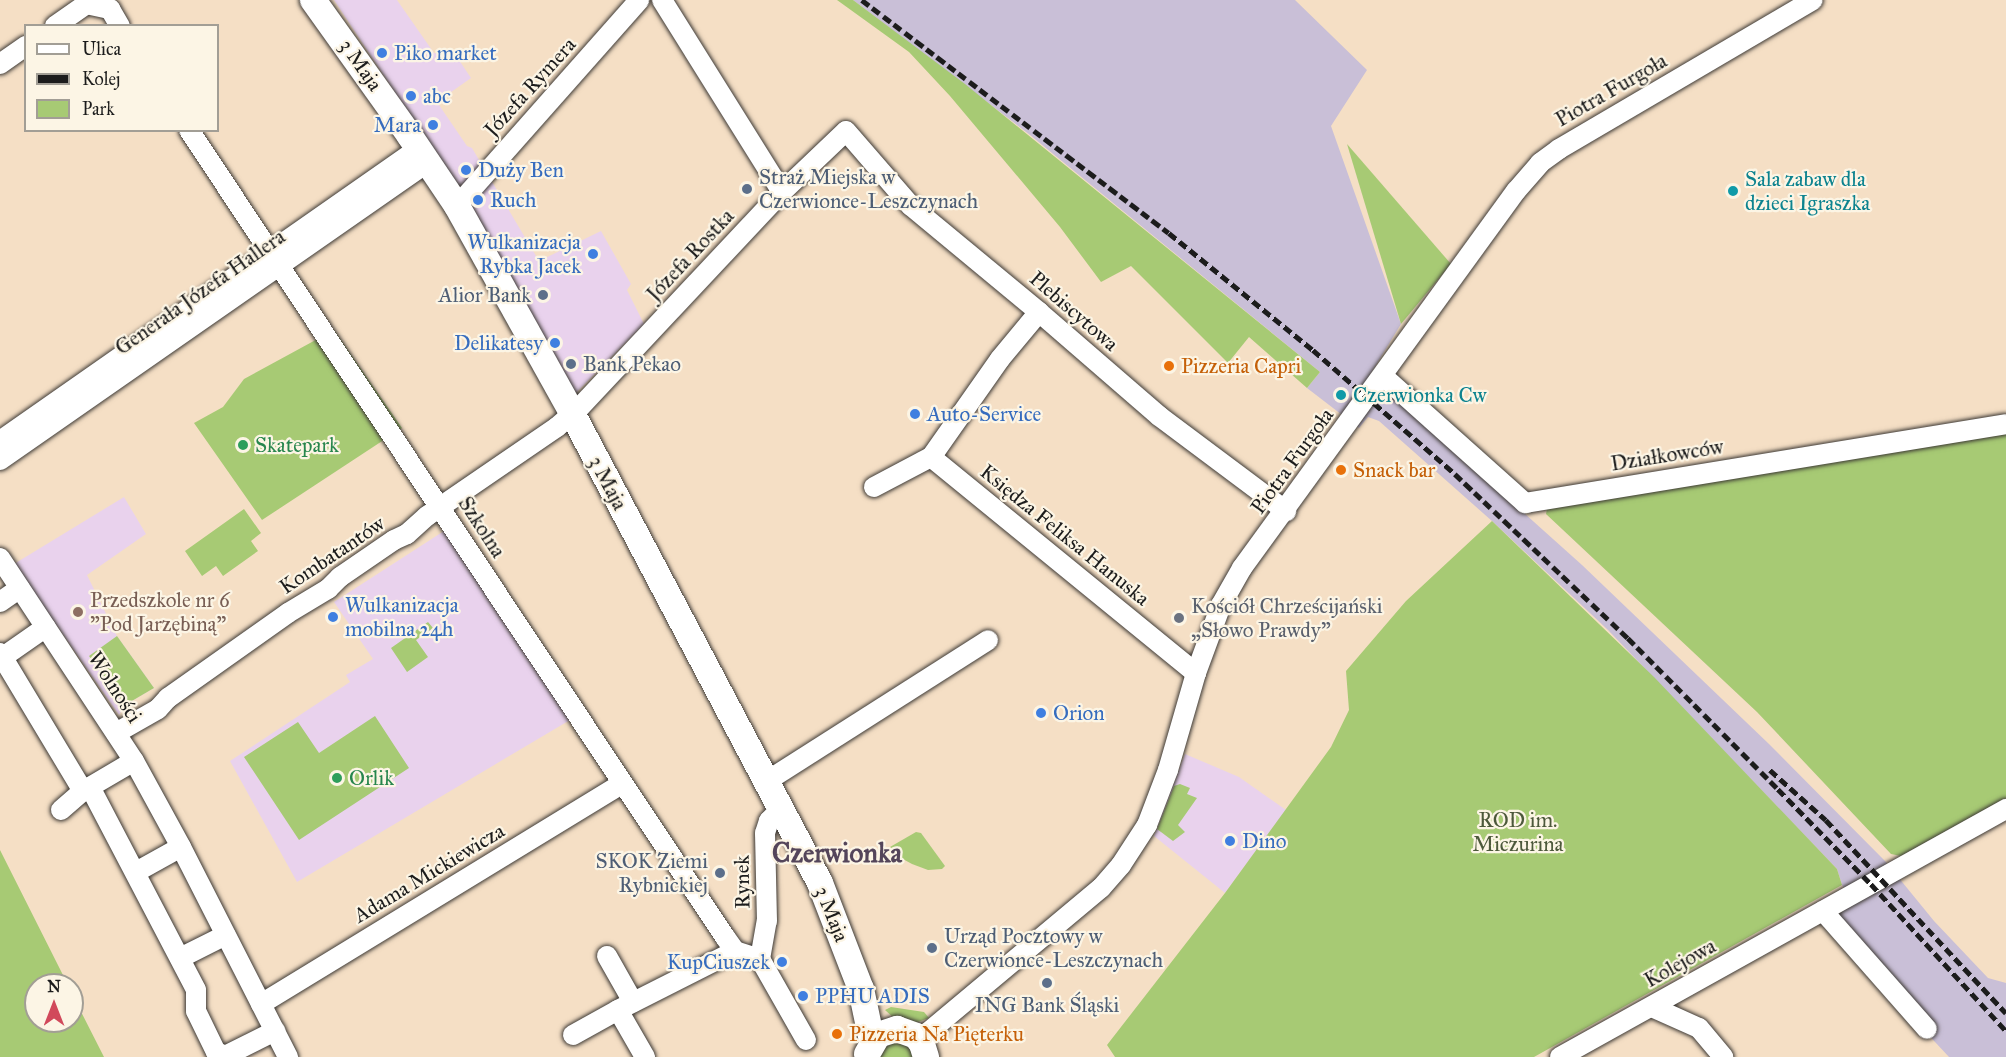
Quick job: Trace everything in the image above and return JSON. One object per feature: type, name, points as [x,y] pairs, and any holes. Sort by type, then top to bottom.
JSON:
[{"type":"main road","name":"3 Maja","points":[[313,0],[457,206],[572,413],[768,781],[820,883],[861,989],[869,1049]]},
{"type":"main road","name":"3 Maja","points":[[861,989],[880,1013],[914,1042]]},
{"type":"main road","points":[[869,1049],[882,1032],[914,1042]]},
{"type":"street","name":"Józefa Rymera","points":[[457,206],[639,0]]},
{"type":"street","points":[[662,0],[782,192]]},
{"type":"street","name":"Piotra Furgoła","points":[[914,1042],[1101,888],[1121,865],[1147,825],[1168,770],[1196,673],[1221,605],[1242,568],[1286,511],[1516,191],[1540,163],[1569,142],[1813,0]]},
{"type":"street","points":[[58,24],[86,4],[115,17]]},
{"type":"street","points":[[0,64],[24,47]]},
{"type":"street","name":"Józefa Rostka","points":[[572,413],[782,192],[846,131]]},
{"type":"street","name":"Plebiscytowa","points":[[846,131],[912,206],[1159,416],[1286,511]]},
{"type":"street","name":"Szkolna","points":[[190,132],[735,951]]},
{"type":"street","name":"Generała Józefa Hallera","points":[[0,460],[274,260],[423,155]]},
{"type":"street","name":"Generała Józefa Hallera","points":[[0,441],[274,260]]},
{"type":"street","points":[[874,487],[931,457],[1000,359],[1039,312]]},
{"type":"street","name":"Działkowców","points":[[1383,376],[1525,503],[2006,424]]},
{"type":"street","name":"Kombatantów","points":[[116,733],[158,709],[168,698],[288,614],[328,589],[340,577],[393,540],[407,534],[440,508],[556,427],[572,413]]},
{"type":"street","name":"Księdza Feliksa Hanuska","points":[[931,457],[1196,673]]},
{"type":"street","name":"Wolności","points":[[0,558],[134,761],[288,1057]]},
{"type":"street","points":[[0,602],[20,588]]},
{"type":"street","points":[[46,627],[1,655],[136,872],[196,990],[196,1011],[216,1052],[227,1056],[275,1031]]},
{"type":"street","points":[[768,781],[988,640]]},
{"type":"street","points":[[61,810],[86,789],[134,761]]},
{"type":"street","name":"Adama Mickiewicza","points":[[261,1004],[622,784]]},
{"type":"street","name":"Rynek","points":[[760,959],[767,921],[765,833],[769,821],[781,808]]},
{"type":"street","name":"Kolejowa","points":[[1560,1057],[2006,809]]},
{"type":"street","points":[[136,872],[181,848]]},
{"type":"street","points":[[1823,911],[1927,1029]]},
{"type":"street","points":[[180,958],[226,935]]},
{"type":"street","points":[[573,1035],[626,1006],[660,993],[735,951],[760,959],[806,1040]]},
{"type":"street","points":[[607,956],[645,1057]]},
{"type":"street","points":[[1652,1007],[1699,1028],[1723,1057]]},
{"type":"shaded area","points":[[334,0],[397,0],[434,53],[457,57],[471,78],[437,102],[467,146],[472,148],[539,261],[601,231],[631,284],[627,290],[644,324],[575,394],[458,188]]},
{"type":"shaded area","points":[[853,0],[1295,0],[1367,70],[1331,126],[1401,324],[1370,375],[1582,565],[1769,744],[1885,861],[1934,921],[1988,978],[2006,983],[2006,1057],[1949,1057],[1826,925],[1854,902],[1842,885],[1837,869],[1608,630],[1492,521],[1379,421],[1368,417],[1359,428],[1307,388],[1320,372],[1030,135]]},
{"type":"shaded area","name":"Przedszkole nr 6 \"Pod Jarzębiną\"","points":[[124,497],[146,534],[87,575],[117,636],[154,688],[125,705],[119,715],[14,564]]},
{"type":"shaded area","points":[[444,531],[570,720],[297,882],[230,761],[350,682],[346,675],[373,659],[334,602]]},
{"type":"shaded area","points":[[1185,754],[1239,777],[1286,810],[1225,893],[1154,836]]},
{"type":"green space","points":[[837,0],[853,0],[965,84],[1320,372],[1307,388],[1249,337],[1228,363],[1131,266],[1101,282],[1060,227],[950,96],[909,52]]},
{"type":"green space","points":[[1347,144],[1451,264],[1401,324]]},
{"type":"green space","points":[[334,330],[402,428],[262,520],[194,423],[223,407],[244,379]]},
{"type":"green space","points":[[2006,434],[2006,798],[1901,856],[1891,854],[1757,712],[1546,514],[1547,509]]},
{"type":"green space","points":[[244,509],[261,533],[251,541],[258,551],[223,576],[216,566],[202,576],[185,551]]},
{"type":"green space","name":"ROD im. Miczurina","points":[[1492,521],[1654,677],[1837,869],[1842,885],[1534,1057],[1115,1057],[1107,1045],[1225,893],[1331,747],[1349,710],[1346,671],[1406,601]]},
{"type":"green space","points":[[428,622],[433,628],[416,640],[428,657],[407,672],[391,648]]},
{"type":"green space","points":[[117,636],[154,688],[125,705],[89,656]]},
{"type":"green space","name":"Orlik","points":[[375,716],[409,768],[299,840],[244,757],[298,722],[319,753]]},
{"type":"green space","points":[[1180,784],[1190,788],[1187,794],[1197,798],[1178,825],[1185,832],[1173,841],[1157,829],[1174,786]]},
{"type":"green space","points":[[916,832],[921,833],[945,866],[942,869],[928,870],[912,864],[901,858],[890,847]]},
{"type":"green space","points":[[0,850],[62,973],[24,973],[24,1033],[84,1033],[84,1018],[104,1057],[0,1057]]},
{"type":"green space","points":[[891,1007],[924,1012],[929,1018],[915,1023],[895,1019],[885,1010]]},
{"type":"green space","points":[[895,1040],[909,1045],[914,1057],[877,1057],[879,1051]]},
{"type":"railway","points":[[862,0],[1169,233],[1313,350],[1455,474],[1628,638],[1778,789],[1871,884],[2006,1031]]},
{"type":"railway","points":[[1770,770],[1826,820],[2006,1013]]},
{"type":"place","name":"Piko market","points":[[382,53]]},
{"type":"place","name":"abc","points":[[411,96]]},
{"type":"place","name":"Mara","points":[[433,125]]},
{"type":"place","name":"Duży Ben","points":[[466,170]]},
{"type":"place","name":"Straż Miejska w Czerwionce-Leszczynach","points":[[747,189]]},
{"type":"place","name":"Sala zabaw dla dzieci Igraszka","points":[[1733,191]]},
{"type":"place","name":"Ruch","points":[[478,200]]},
{"type":"place","name":"Wulkanizacja Rybka Jacek","points":[[593,254]]},
{"type":"place","name":"Alior Bank","points":[[543,295]]},
{"type":"place","name":"Delikatesy","points":[[555,343]]},
{"type":"place","name":"Bank Pekao","points":[[571,364]]},
{"type":"place","name":"Pizzeria Capri","points":[[1169,366]]},
{"type":"place","name":"Czerwionka Cw","points":[[1341,395]]},
{"type":"place","name":"Auto-Service","points":[[915,414]]},
{"type":"place","name":"Skatepark","points":[[243,445]]},
{"type":"place","name":"Snack bar","points":[[1341,470]]},
{"type":"place","name":"Przedszkole nr 6 \"Pod Jarzębiną\"","points":[[78,612]]},
{"type":"place","name":"Wulkanizacja mobilna 24h","points":[[333,617]]},
{"type":"place","name":"Kościół Chrześcijański „Słowo Prawdy”","points":[[1179,618]]},
{"type":"place","name":"Orion","points":[[1041,713]]},
{"type":"place","name":"Orlik","points":[[337,778]]},
{"type":"place","name":"Dino","points":[[1230,841]]},
{"type":"place","name":"SKOK Ziemi Rybnickiej","points":[[720,873]]},
{"type":"place","name":"Urząd Pocztowy w Czerwionce-Leszczynach","points":[[932,948]]},
{"type":"place","name":"KupCiuszek","points":[[782,962]]},
{"type":"place","name":"ING Bank Śląski","points":[[1047,983]]},
{"type":"place","name":"PPHU ADIS","points":[[803,996]]},
{"type":"place","name":"Pizzeria Na Pięterku","points":[[837,1034]]},
{"type":"district","name":"Czerwionka","points":[[837,853]]}]
